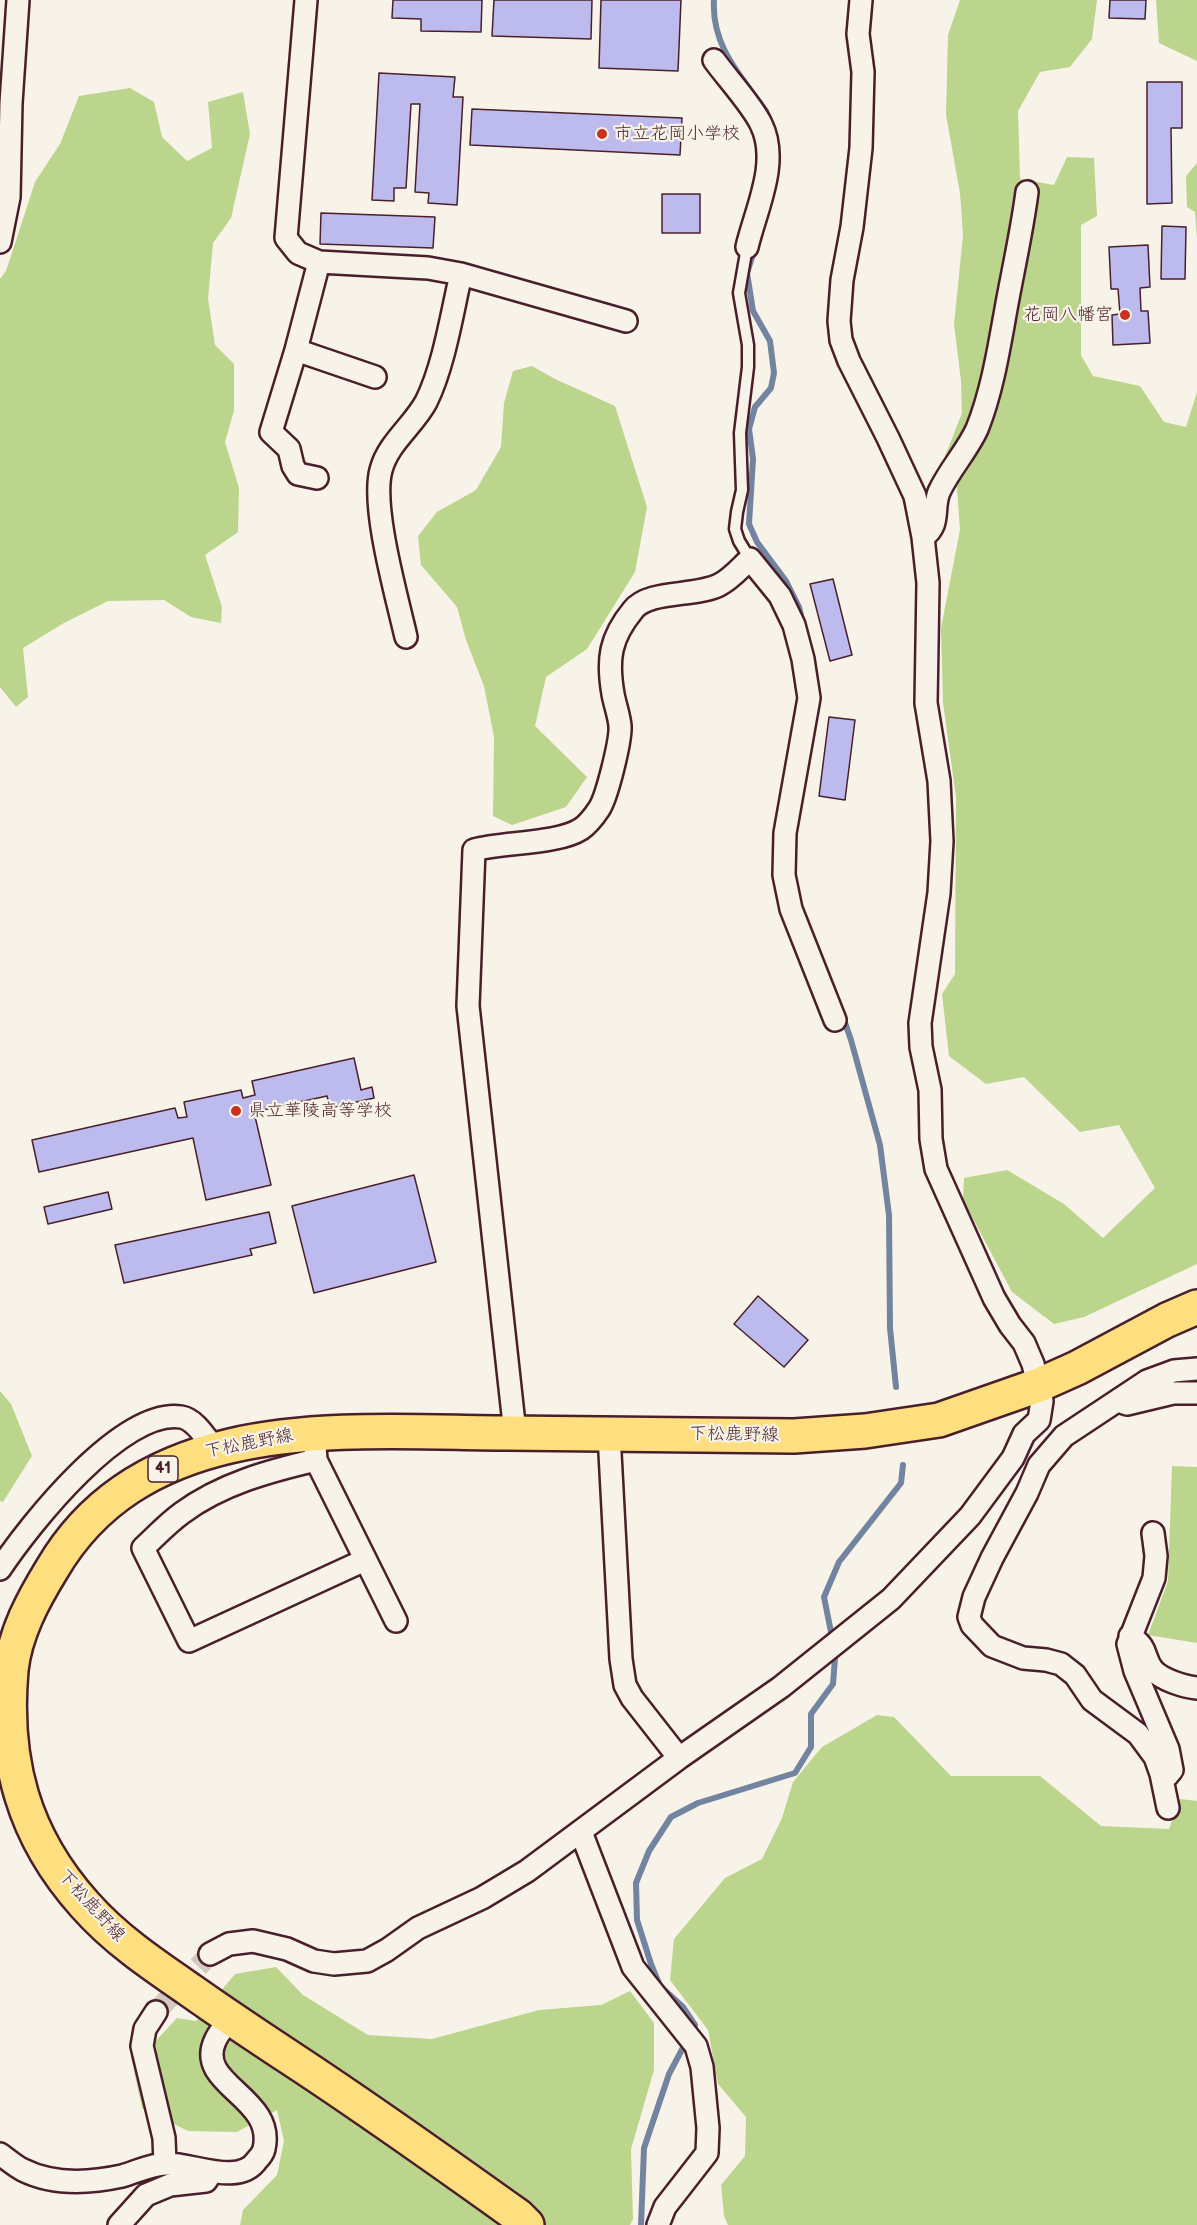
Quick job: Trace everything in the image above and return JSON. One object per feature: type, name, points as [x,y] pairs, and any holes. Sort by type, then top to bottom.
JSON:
[{"type":"main road","name":"下松鹿野線","points":[[527,2225],[518,2216],[354,2100],[130,1949],[84,1904],[47,1856],[24,1808],[13,1760],[8,1709],[13,1658],[30,1606],[60,1555],[100,1509],[150,1475],[214,1448],[263,1438],[315,1446],[515,1433],[794,1436],[865,1431],[939,1420],[1039,1385],[1197,1307]]},
{"type":"street","points":[[0,242],[9,197],[11,103],[18,0]]},
{"type":"street","points":[[306,0],[286,238],[298,253],[319,261],[428,268],[461,274],[626,321]]},
{"type":"street","points":[[210,1954],[229,1944],[253,1941],[286,1948],[314,1961],[334,1964],[368,1961],[418,1928],[482,1898],[527,1871],[781,1687],[891,1599],[970,1516],[1013,1458],[1024,1434],[1040,1420],[1042,1401],[1039,1385],[1024,1343],[994,1298],[936,1169],[931,1139],[930,1090],[921,1047],[920,1023],[939,892],[942,841],[939,781],[927,704],[928,583],[923,537],[915,496],[849,361],[841,340],[839,321],[842,280],[852,227],[861,148],[863,72],[858,34],[861,0]]},
{"type":"street","points":[[714,60],[761,123],[767,138],[769,155],[765,179],[747,247]]},
{"type":"street","points":[[923,537],[931,532],[935,521],[936,499],[945,480],[976,430],[999,352],[1022,232],[1027,192]]},
{"type":"street","points":[[317,478],[298,474],[293,466],[289,449],[271,432],[296,351],[319,261]]},
{"type":"street","points":[[406,637],[383,527],[378,492],[381,471],[387,454],[426,402],[443,353],[461,274]]},
{"type":"street","points":[[296,351],[375,377]]},
{"type":"street","points":[[515,1433],[468,1006],[474,850],[561,837],[581,829],[600,808],[616,756],[620,726],[609,660],[612,644],[634,608],[648,599],[697,593],[719,585],[750,559],[780,596],[794,625],[803,659],[809,698],[785,833],[784,875],[791,909],[836,1020]]},
{"type":"street","points":[[1168,1808],[1163,1781],[1155,1757],[1138,1734],[1092,1700],[1075,1675],[1061,1664],[1023,1658],[992,1646],[972,1625],[969,1617],[992,1558],[1027,1493],[1039,1465],[1064,1436],[1147,1380],[1174,1371],[1197,1369]]},
{"type":"street","points":[[1118,1401],[1128,1404],[1173,1393],[1197,1393]]},
{"type":"street","points":[[0,1569],[13,1548],[77,1476],[135,1428],[161,1417],[184,1417],[200,1430],[214,1448]]},
{"type":"street","points":[[1040,1420],[1064,1436]]},
{"type":"street","points":[[609,1434],[621,1659],[625,1685],[632,1698],[680,1758]]},
{"type":"street","points":[[365,1560],[189,1641],[143,1548],[182,1513],[222,1489],[268,1471],[315,1446],[365,1560],[396,1622]]},
{"type":"street","points":[[1153,1533],[1156,1556],[1154,1578],[1148,1599],[1128,1644],[1135,1671],[1168,1749],[1172,1770],[1163,1781]]},
{"type":"street","points":[[1130,1636],[1141,1644],[1153,1670],[1162,1677],[1197,1688]]},
{"type":"street","points":[[581,1832],[633,1967],[696,2046],[702,2067],[708,2128],[707,2153],[665,2207],[658,2225]]},
{"type":"street","points":[[156,2012],[145,2029],[142,2046],[164,2139],[165,2164]]},
{"type":"street","points":[[0,2154],[23,2170],[49,2178],[83,2182],[121,2176],[165,2164],[233,2173],[253,2167],[264,2151],[265,2132],[260,2114],[217,2073],[211,2057],[215,2041],[231,2019]]},
{"type":"street","points":[[119,2225],[146,2195],[170,2185],[206,2181],[213,2171]]},
{"type":"lane","points":[[747,247],[739,293],[748,345],[748,368],[740,433],[742,490],[735,529],[750,559]]},
{"type":"green space","points":[[960,0],[1097,0],[1092,39],[1070,67],[1040,72],[1018,111],[1020,179],[1054,185],[1067,157],[1094,158],[1097,216],[1081,225],[1081,355],[1093,376],[1140,386],[1164,422],[1186,427],[1197,392],[1197,1264],[1084,1317],[1054,1324],[1012,1292],[963,1200],[964,1178],[1007,1170],[1064,1204],[1103,1238],[1155,1188],[1119,1125],[1080,1132],[1024,1077],[986,1084],[949,1056],[942,994],[955,974],[956,797],[943,703],[941,628],[960,530],[957,488],[945,456],[962,413],[961,381],[954,324],[963,235],[960,193],[946,115],[948,35]]},
{"type":"green space","points":[[1156,0],[1197,0],[1197,61],[1159,43]]},
{"type":"green space","points":[[130,88],[154,102],[162,137],[187,161],[212,148],[208,102],[243,92],[250,134],[231,218],[213,243],[208,299],[215,345],[234,364],[234,411],[225,442],[239,488],[238,532],[205,555],[222,607],[221,623],[191,617],[164,600],[108,601],[64,623],[23,648],[28,697],[16,707],[0,687],[0,279],[6,271],[35,182],[60,144],[79,96]]},
{"type":"green space","points":[[1197,163],[1197,239],[1195,212],[1187,207],[1186,176]]},
{"type":"green space","points":[[532,366],[615,406],[647,507],[635,572],[587,649],[546,677],[535,726],[587,777],[566,807],[512,825],[493,816],[494,737],[484,686],[466,640],[457,607],[421,565],[418,536],[437,512],[476,490],[501,447],[504,403],[513,371]]},
{"type":"green space","points":[[0,1391],[11,1404],[32,1456],[3,1502],[0,1501]]},
{"type":"green space","points":[[1172,1466],[1197,1467],[1197,1643],[1148,1635],[1168,1581]]},
{"type":"green space","points":[[877,1715],[894,1717],[951,1776],[1040,1776],[1101,1826],[1169,1829],[1180,1799],[1197,1801],[1197,2225],[728,2225],[724,2216],[721,2185],[745,2156],[746,2117],[718,2084],[708,2030],[670,1980],[674,1939],[725,1878],[762,1859],[782,1818],[793,1782],[822,1747]]},
{"type":"green space","points":[[276,1967],[303,1995],[368,2035],[432,2039],[539,2010],[601,2005],[630,1991],[654,2023],[654,2070],[631,2149],[633,2219],[630,2225],[240,2225],[243,2210],[277,2175],[284,2141],[277,2110],[237,2132],[188,2131],[142,2108],[131,2057],[153,2044],[177,2018],[196,2021],[235,1974]]},
{"type":"building","points":[[393,0],[482,0],[481,32],[421,31],[421,19],[392,18]]},
{"type":"building","points":[[494,0],[592,0],[591,39],[492,36]]},
{"type":"building","points":[[601,0],[681,0],[678,71],[599,68]]},
{"type":"building","points":[[1110,0],[1146,0],[1145,19],[1109,18]]},
{"type":"building","points":[[379,73],[455,77],[453,97],[463,97],[457,205],[428,203],[429,193],[415,192],[420,104],[411,104],[406,188],[394,188],[394,201],[372,200]]},
{"type":"building","points":[[1147,82],[1182,82],[1182,128],[1171,128],[1172,203],[1147,204]]},
{"type":"building","points":[[472,109],[682,118],[680,155],[470,145]]},
{"type":"building","points":[[662,194],[700,194],[700,233],[662,233]]},
{"type":"building","points":[[321,213],[435,217],[433,248],[320,244]]},
{"type":"building","points":[[1162,226],[1186,227],[1185,279],[1161,279]]},
{"type":"building","points":[[1148,245],[1150,287],[1140,288],[1141,311],[1148,311],[1150,343],[1113,345],[1112,315],[1120,314],[1118,289],[1111,289],[1109,247]]},
{"type":"building","points":[[833,579],[852,655],[830,661],[810,584]]},
{"type":"building","points":[[829,717],[855,720],[845,800],[819,796]]},
{"type":"building","points":[[354,1058],[361,1090],[372,1087],[374,1098],[330,1108],[327,1096],[254,1112],[271,1185],[206,1200],[193,1138],[39,1172],[32,1140],[175,1108],[178,1118],[187,1117],[184,1102],[241,1090],[243,1098],[255,1095],[252,1081]]},
{"type":"building","points":[[414,1175],[436,1262],[314,1293],[292,1206]]},
{"type":"building","points":[[108,1192],[112,1209],[48,1224],[44,1207]]},
{"type":"building","points":[[269,1212],[276,1243],[250,1249],[252,1255],[124,1283],[115,1245]]},
{"type":"building","points":[[758,1296],[808,1340],[784,1367],[734,1324]]},
{"type":"waterway","points":[[714,0],[714,17],[723,46],[738,73],[766,111],[770,121]]},
{"type":"waterway","points":[[755,248],[747,273],[753,311],[770,341],[774,373],[771,388],[755,407],[749,429],[753,459],[749,524],[757,542],[786,581],[799,607],[802,620]]},
{"type":"waterway","points":[[843,1017],[880,1145],[889,1215],[890,1328],[896,1387]]},
{"type":"waterway","points":[[832,1637],[824,1597],[839,1562],[901,1483],[903,1465]]},
{"type":"waterway","points":[[690,2033],[695,2025],[683,2007],[660,1986],[651,1964],[637,1920],[636,1883],[649,1851],[671,1817],[698,1803],[795,1773],[811,1747],[811,1714],[833,1684],[835,1658]]},
{"type":"waterway","points":[[641,2225],[644,2148],[669,2074],[686,2042]]},
{"type":"tunnel","points":[[156,2012],[210,1954]]},
{"type":"place","name":"市立花岡小学校","points":[[602,134]]},
{"type":"place","name":"花岡八幡宮","points":[[1125,315]]},
{"type":"place","name":"県立華陵高等学校","points":[[236,1111]]}]
